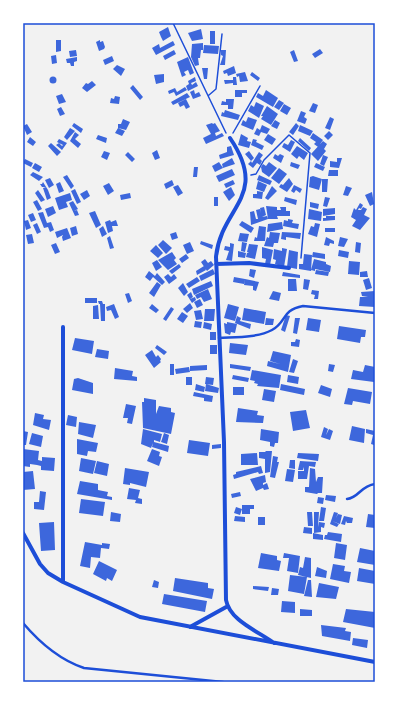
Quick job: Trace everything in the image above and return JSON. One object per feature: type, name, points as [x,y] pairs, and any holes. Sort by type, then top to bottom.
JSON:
[{"type":"street","points":[[230,138],[237,150],[246,175],[242,197],[219,241],[216,264],[224,442],[228,606],[236,617],[274,643]]},
{"type":"street","points":[[216,264],[249,263],[289,268]]},
{"type":"street","points":[[63,327],[63,582]]},
{"type":"street","points":[[23,533],[40,564],[48,573],[63,582],[140,617],[375,662]]},
{"type":"street","points":[[190,627],[228,606]]},
{"type":"lane","points":[[219,338],[251,336],[271,331],[278,326],[284,316],[292,308],[303,306],[375,313]]},
{"type":"lane","points":[[347,499],[355,497],[367,485],[375,484]]},
{"type":"lane","points":[[23,623],[56,655],[70,664],[84,668],[222,682]]},
{"type":"path","points":[[173,23],[230,138],[260,86]]},
{"type":"path","points":[[209,95],[216,89],[222,34]]},
{"type":"path","points":[[246,175],[256,174],[264,160],[289,135],[310,153],[301,258]]},
{"type":"building","points":[[168,27],[171,36],[163,41],[159,32]]},
{"type":"building","points":[[201,29],[203,39],[192,41],[188,33]]},
{"type":"building","points":[[210,31],[215,31],[215,44],[210,44]]},
{"type":"building","points":[[56,40],[61,40],[61,51],[56,52]]},
{"type":"building","points":[[100,40],[100,42],[103,41],[105,47],[99,51],[96,42]]},
{"type":"building","points":[[173,41],[175,45],[156,55],[152,48],[159,44],[160,48]]},
{"type":"building","points":[[203,43],[203,50],[201,50],[200,58],[198,58],[199,65],[195,66],[191,57],[192,44]]},
{"type":"building","points":[[204,45],[219,46],[218,54],[203,53]]},
{"type":"building","points":[[320,49],[323,53],[315,58],[312,54]]},
{"type":"building","points":[[76,50],[77,56],[70,57],[69,51]]},
{"type":"building","points":[[174,50],[176,54],[165,60],[163,56]]},
{"type":"building","points":[[221,50],[226,50],[225,65],[220,65],[223,56],[221,55]]},
{"type":"building","points":[[294,50],[298,61],[294,62],[290,52]]},
{"type":"building","points":[[56,55],[57,63],[52,64],[51,56]]},
{"type":"building","points":[[112,56],[114,61],[105,65],[103,60]]},
{"type":"building","points":[[77,57],[77,61],[74,62],[74,66],[67,63],[66,59]]},
{"type":"building","points":[[188,57],[194,73],[190,75],[188,70],[184,72],[186,75],[182,77],[177,62]]},
{"type":"building","points":[[117,65],[125,69],[121,76],[113,69]]},
{"type":"building","points":[[234,66],[236,73],[228,76],[227,73],[224,74],[223,71]]},
{"type":"building","points":[[202,68],[208,68],[207,79],[204,79]]},
{"type":"building","points":[[245,72],[248,81],[240,82],[239,76],[237,77],[236,74]]},
{"type":"building","points":[[252,72],[260,78],[258,81],[250,75]]},
{"type":"building","points":[[164,74],[164,82],[156,84],[154,75]]},
{"type":"building","points":[[53,76],[56,77],[56,83],[53,84],[50,83],[49,80],[50,77]]},
{"type":"building","points":[[195,77],[196,81],[191,83],[192,85],[196,82],[198,86],[188,91],[186,86],[189,84],[188,81]]},
{"type":"building","points":[[233,77],[236,77],[237,85],[233,85],[233,83],[225,84],[224,80],[233,80]]},
{"type":"building","points":[[92,81],[96,85],[87,92],[82,88],[86,83],[88,84]]},
{"type":"building","points":[[133,85],[143,97],[140,100],[130,88]]},
{"type":"building","points":[[185,87],[187,90],[176,96],[174,92],[169,94],[168,91],[175,88],[177,92]]},
{"type":"building","points":[[194,90],[195,94],[199,92],[201,96],[193,99],[190,92]]},
{"type":"building","points":[[235,90],[247,90],[247,93],[242,93],[242,97],[235,97]]},
{"type":"building","points":[[266,90],[278,98],[273,107],[256,97],[258,93],[263,96]]},
{"type":"building","points":[[187,93],[190,97],[173,105],[171,102]]},
{"type":"building","points":[[62,94],[66,102],[59,104],[56,96]]},
{"type":"building","points":[[115,96],[120,97],[119,104],[110,103],[111,98],[114,99]]},
{"type":"building","points":[[186,99],[190,107],[186,109],[184,105],[180,107],[178,103]]},
{"type":"building","points":[[226,99],[234,99],[233,109],[228,109],[228,105],[221,105],[222,101],[226,102]]},
{"type":"building","points":[[279,100],[284,103],[279,110],[274,107]]},
{"type":"building","points":[[256,102],[264,106],[259,118],[248,111],[251,105],[254,107]]},
{"type":"building","points":[[313,103],[318,105],[315,113],[309,111]]},
{"type":"building","points":[[284,104],[291,108],[287,115],[280,111]]},
{"type":"building","points":[[267,106],[278,114],[271,125],[261,119],[263,116],[261,116]]},
{"type":"building","points":[[61,107],[65,114],[60,116],[57,109]]},
{"type":"building","points":[[225,110],[240,115],[238,120],[221,116],[222,112],[224,113]]},
{"type":"building","points":[[301,111],[306,113],[304,117],[307,119],[305,124],[297,121]]},
{"type":"building","points":[[248,117],[257,120],[253,130],[241,125],[243,120],[246,122]]},
{"type":"building","points":[[330,117],[334,119],[330,130],[325,128]]},
{"type":"building","points":[[123,119],[130,122],[126,130],[118,128],[118,124],[121,124]]},
{"type":"building","points":[[275,120],[280,123],[277,129],[271,126]]},
{"type":"building","points":[[74,123],[83,129],[81,133],[72,126]]},
{"type":"building","points":[[215,123],[220,131],[215,133],[216,136],[222,133],[224,136],[206,144],[203,138],[211,134],[206,125]]},
{"type":"building","points":[[296,123],[299,126],[293,135],[289,132]]},
{"type":"building","points":[[27,124],[32,132],[27,135],[23,126]]},
{"type":"building","points":[[262,125],[270,129],[267,134],[261,132],[259,136],[254,134],[257,128],[260,130]]},
{"type":"building","points":[[300,125],[313,131],[310,136],[298,131]]},
{"type":"building","points":[[70,128],[75,131],[67,140],[64,137]]},
{"type":"building","points":[[118,128],[125,131],[122,136],[115,133]]},
{"type":"building","points":[[329,131],[333,135],[328,140],[324,136]]},
{"type":"building","points":[[75,132],[79,135],[75,139],[81,144],[78,148],[70,141]]},
{"type":"building","points":[[313,133],[323,140],[318,147],[314,144],[316,142],[310,138]]},
{"type":"building","points":[[241,134],[248,138],[247,141],[251,142],[249,148],[238,145]]},
{"type":"building","points":[[268,134],[276,139],[272,145],[264,140]]},
{"type":"building","points":[[98,135],[107,138],[106,143],[96,139]]},
{"type":"building","points":[[30,137],[36,142],[33,146],[27,142]]},
{"type":"building","points":[[300,138],[311,148],[309,151],[298,141]]},
{"type":"building","points":[[59,139],[67,143],[62,150],[56,145],[59,143],[57,142]]},
{"type":"building","points":[[253,139],[257,140],[256,142],[264,146],[262,150],[251,145]]},
{"type":"building","points":[[291,140],[295,142],[290,152],[282,147],[284,143],[288,145]]},
{"type":"building","points":[[323,141],[327,144],[324,149],[326,151],[318,161],[311,154]]},
{"type":"building","points":[[51,143],[61,152],[57,156],[48,146]]},
{"type":"building","points":[[231,146],[234,155],[220,159],[219,155],[227,152],[227,147]]},
{"type":"building","points":[[297,146],[308,153],[304,160],[299,156],[297,159],[291,154]]},
{"type":"building","points":[[157,150],[160,158],[155,160],[152,153]]},
{"type":"building","points":[[104,151],[110,153],[107,160],[101,157]]},
{"type":"building","points":[[249,151],[254,158],[251,161],[245,154]]},
{"type":"building","points":[[128,152],[135,159],[132,162],[125,155]]},
{"type":"building","points":[[259,152],[263,155],[260,159],[262,161],[260,165],[257,163],[253,168],[248,164],[251,161],[252,163]]},
{"type":"building","points":[[275,154],[278,156],[280,154],[284,156],[281,163],[273,158]]},
{"type":"building","points":[[323,155],[328,157],[324,166],[320,164]]},
{"type":"building","points":[[232,158],[235,164],[223,168],[222,164]]},
{"type":"building","points":[[337,158],[342,158],[339,168],[330,167],[330,161],[337,162]]},
{"type":"building","points":[[25,159],[33,163],[31,167],[23,163]]},
{"type":"building","points":[[219,162],[223,168],[215,172],[212,166]]},
{"type":"building","points":[[269,162],[277,168],[269,177],[262,172],[261,167],[263,164],[266,166]]},
{"type":"building","points":[[291,162],[300,165],[298,169],[290,166]]},
{"type":"building","points":[[35,163],[42,167],[39,172],[32,168]]},
{"type":"building","points":[[316,163],[325,167],[323,171],[314,167]]},
{"type":"building","points":[[194,167],[198,167],[197,177],[193,177]]},
{"type":"building","points":[[279,168],[287,174],[279,184],[271,178]]},
{"type":"building","points":[[232,169],[235,175],[219,182],[216,176]]},
{"type":"building","points":[[329,170],[338,170],[338,176],[328,176]]},
{"type":"building","points":[[33,172],[43,177],[39,181],[30,175]]},
{"type":"building","points":[[67,175],[74,186],[71,189],[63,177]]},
{"type":"building","points":[[259,175],[272,181],[270,185],[257,180]]},
{"type":"building","points":[[313,176],[322,179],[319,190],[309,187],[310,177]]},
{"type":"building","points":[[50,178],[54,185],[49,188],[45,180]]},
{"type":"building","points":[[289,178],[293,184],[287,192],[279,187]]},
{"type":"building","points":[[322,179],[328,179],[327,192],[322,192]]},
{"type":"building","points":[[172,180],[174,185],[166,189],[164,184]]},
{"type":"building","points":[[233,180],[235,184],[226,188],[224,184]]},
{"type":"building","points":[[258,181],[267,185],[264,192],[256,189]]},
{"type":"building","points":[[43,182],[48,190],[51,198],[47,200],[43,188],[46,187],[42,187],[40,184]]},
{"type":"building","points":[[60,182],[64,191],[59,193],[56,184]]},
{"type":"building","points":[[109,183],[114,191],[108,195],[103,186]]},
{"type":"building","points":[[178,185],[183,193],[178,196],[173,187]]},
{"type":"building","points":[[294,185],[302,189],[300,193],[296,190],[294,193],[291,191]]},
{"type":"building","points":[[272,186],[277,191],[268,200],[265,198]]},
{"type":"building","points":[[346,186],[352,188],[348,196],[343,195]]},
{"type":"building","points":[[231,187],[235,195],[229,201],[223,192]]},
{"type":"building","points":[[75,189],[81,202],[77,204],[71,191]]},
{"type":"building","points":[[38,190],[45,200],[41,202],[35,193]]},
{"type":"building","points":[[87,190],[90,196],[84,200],[80,194]]},
{"type":"building","points":[[257,191],[263,192],[262,199],[253,198],[253,194],[257,194]]},
{"type":"building","points":[[372,192],[374,204],[370,206],[365,195]]},
{"type":"building","points":[[70,193],[72,200],[66,202],[68,207],[59,210],[55,198]]},
{"type":"building","points":[[130,193],[131,198],[121,200],[120,195]]},
{"type":"building","points":[[214,197],[218,197],[218,206],[214,206]]},
{"type":"building","points":[[285,197],[297,200],[296,205],[284,201]]},
{"type":"building","points":[[325,197],[330,198],[327,207],[323,206]]},
{"type":"building","points":[[37,200],[42,209],[38,211],[33,202]]},
{"type":"building","points":[[73,201],[78,209],[74,211],[77,210],[79,215],[75,216],[69,203]]},
{"type":"building","points":[[310,202],[319,204],[318,209],[310,207]]},
{"type":"building","points":[[360,203],[363,205],[361,209],[359,208],[358,210],[361,210],[363,207],[367,209],[364,215],[370,218],[360,230],[352,226],[356,220],[351,217],[354,208],[356,210]]},
{"type":"building","points":[[53,206],[56,213],[48,217],[45,209]]},
{"type":"building","points":[[266,206],[277,207],[277,210],[281,210],[280,207],[286,207],[286,211],[290,211],[290,216],[277,216],[278,219],[268,219]]},
{"type":"building","points":[[264,207],[266,215],[262,217],[267,216],[268,219],[251,225],[250,212],[254,211],[256,219],[258,219],[256,210],[260,209],[261,213],[260,208]]},
{"type":"building","points":[[335,208],[335,214],[323,216],[323,209]]},
{"type":"building","points":[[309,209],[322,212],[321,221],[308,219]]},
{"type":"building","points":[[95,211],[101,225],[96,228],[89,213]]},
{"type":"building","points":[[43,212],[47,223],[51,222],[54,230],[50,232],[48,227],[44,228],[38,213]]},
{"type":"building","points":[[33,213],[36,220],[31,222],[28,215]]},
{"type":"building","points":[[326,216],[335,216],[335,220],[323,221],[323,218],[326,218]]},
{"type":"building","points":[[288,219],[293,220],[292,223],[299,224],[298,229],[283,226],[284,220],[288,221]]},
{"type":"building","points":[[28,220],[31,228],[26,230],[24,221]]},
{"type":"building","points":[[110,220],[111,222],[116,220],[118,226],[112,226],[113,231],[108,233],[105,222]]},
{"type":"building","points":[[242,221],[254,228],[251,233],[239,225]]},
{"type":"building","points":[[282,222],[283,229],[267,232],[268,224]]},
{"type":"building","points":[[37,223],[41,232],[37,234],[33,225]]},
{"type":"building","points":[[315,223],[320,224],[317,237],[308,234],[311,226],[314,227]]},
{"type":"building","points":[[76,226],[78,234],[72,236],[70,228]]},
{"type":"building","points":[[103,226],[107,234],[102,237],[99,229]]},
{"type":"building","points":[[259,226],[266,227],[265,241],[254,241],[255,237],[257,238]]},
{"type":"building","points":[[67,228],[71,238],[63,241],[63,235],[57,238],[55,232]]},
{"type":"building","points":[[325,228],[335,228],[335,232],[325,232]]},
{"type":"building","points":[[176,232],[178,238],[172,240],[170,234]]},
{"type":"building","points":[[270,232],[280,233],[278,243],[274,243],[273,247],[264,246],[267,237],[269,238]]},
{"type":"building","points":[[282,232],[301,233],[300,239],[286,237],[286,240],[281,239]]},
{"type":"building","points":[[240,233],[249,234],[247,242],[238,241]]},
{"type":"building","points":[[32,234],[34,243],[28,244],[26,235]]},
{"type":"building","points":[[110,236],[114,248],[110,249],[107,238]]},
{"type":"building","points":[[326,237],[334,241],[334,244],[330,243],[329,246],[324,245]]},
{"type":"building","points":[[340,237],[348,239],[344,247],[338,246]]},
{"type":"building","points":[[163,240],[172,248],[166,254],[158,245]]},
{"type":"building","points":[[201,241],[213,245],[212,249],[200,244]]},
{"type":"building","points":[[190,242],[194,251],[187,254],[183,245]]},
{"type":"building","points":[[242,242],[247,243],[245,252],[241,251]]},
{"type":"building","points":[[356,242],[361,243],[360,253],[355,252]]},
{"type":"building","points":[[56,243],[60,252],[55,254],[51,245]]},
{"type":"building","points":[[230,243],[234,244],[232,261],[226,260],[229,251],[224,250],[225,246],[230,247]]},
{"type":"building","points":[[249,244],[258,245],[255,259],[246,257],[247,253],[249,253],[247,252]]},
{"type":"building","points":[[156,245],[163,253],[158,258],[150,251]]},
{"type":"building","points":[[262,247],[273,250],[270,265],[265,264],[266,259],[262,258]]},
{"type":"building","points":[[282,248],[287,249],[284,267],[275,264],[276,260],[273,259],[274,249],[282,251]]},
{"type":"building","points":[[289,250],[298,252],[297,269],[287,267]]},
{"type":"building","points":[[339,250],[349,252],[348,258],[338,256]]},
{"type":"building","points":[[238,251],[246,253],[245,258],[238,257]]},
{"type":"building","points":[[172,252],[176,258],[174,260],[177,264],[168,270],[158,260]]},
{"type":"building","points":[[313,252],[325,254],[325,259],[312,257]]},
{"type":"building","points":[[186,254],[189,258],[182,263],[179,259]]},
{"type":"building","points":[[304,254],[312,255],[311,271],[299,269],[299,264],[303,264]]},
{"type":"building","points":[[205,259],[208,263],[211,261],[214,265],[207,271],[201,262]]},
{"type":"building","points":[[314,259],[326,262],[326,264],[331,266],[330,272],[315,269],[315,271],[311,270]]},
{"type":"building","points":[[157,260],[162,267],[156,271],[152,263]]},
{"type":"building","points":[[349,261],[360,262],[359,275],[348,274]]},
{"type":"building","points":[[179,264],[181,267],[172,274],[169,271]]},
{"type":"building","points":[[204,266],[206,270],[197,275],[196,271]]},
{"type":"building","points":[[213,269],[215,274],[201,281],[199,276]]},
{"type":"building","points":[[250,269],[256,270],[254,278],[249,276]]},
{"type":"building","points":[[316,270],[329,272],[328,276],[315,274]]},
{"type":"building","points":[[149,271],[155,276],[157,273],[165,282],[162,285],[153,277],[150,281],[145,277]]},
{"type":"building","points":[[367,271],[368,277],[360,277],[360,272]]},
{"type":"building","points":[[283,272],[300,275],[300,278],[282,276]]},
{"type":"building","points":[[168,274],[171,277],[174,274],[177,278],[169,284],[164,277]]},
{"type":"building","points":[[197,277],[200,281],[189,288],[186,284]]},
{"type":"building","points":[[234,277],[245,279],[244,284],[233,282]]},
{"type":"building","points":[[369,278],[372,288],[366,290],[363,280]]},
{"type":"building","points":[[245,279],[259,282],[256,291],[253,290],[253,286],[244,285]]},
{"type":"building","points":[[288,279],[296,279],[297,291],[288,291]]},
{"type":"building","points":[[304,279],[310,280],[308,290],[303,289]]},
{"type":"building","points":[[211,281],[213,286],[194,295],[192,289]]},
{"type":"building","points":[[157,282],[161,285],[154,297],[149,293]]},
{"type":"building","points":[[183,283],[188,292],[184,296],[178,288]]},
{"type":"building","points":[[208,289],[212,299],[204,302],[201,297],[197,299],[195,295]]},
{"type":"building","points":[[312,290],[319,291],[318,299],[314,299],[315,295],[311,294]]},
{"type":"building","points":[[273,291],[281,293],[279,301],[269,299]]},
{"type":"building","points":[[375,291],[375,307],[359,306],[360,297],[368,297],[362,296],[361,292]]},
{"type":"building","points":[[191,292],[193,297],[190,299],[195,297],[196,300],[192,303],[187,295]]},
{"type":"building","points":[[129,293],[132,301],[128,303],[125,294]]},
{"type":"building","points":[[85,298],[97,298],[97,303],[85,303]]},
{"type":"building","points":[[200,299],[203,305],[197,308],[194,302]]},
{"type":"building","points":[[98,301],[102,301],[103,304],[105,304],[105,321],[101,321],[100,304]]},
{"type":"building","points":[[190,303],[193,308],[187,313],[183,309]]},
{"type":"building","points":[[114,304],[119,317],[115,319],[111,310],[107,311],[106,307]]},
{"type":"building","points":[[152,304],[159,310],[156,313],[149,308]]},
{"type":"building","points":[[228,304],[239,307],[235,321],[224,318]]},
{"type":"building","points":[[98,305],[99,319],[93,319],[93,306]]},
{"type":"building","points":[[171,307],[174,309],[166,321],[163,319]]},
{"type":"building","points":[[244,308],[266,312],[264,324],[242,320]]},
{"type":"building","points":[[205,309],[215,309],[214,321],[204,321]]},
{"type":"building","points":[[201,310],[203,319],[196,320],[194,311]]},
{"type":"building","points":[[182,312],[188,316],[183,323],[177,319]]},
{"type":"building","points":[[286,315],[290,316],[285,332],[281,330]]},
{"type":"building","points":[[237,316],[241,318],[240,321],[251,324],[250,329],[235,323]]},
{"type":"building","points":[[266,318],[274,319],[273,325],[265,325]]},
{"type":"building","points":[[295,318],[300,318],[297,334],[293,333]]},
{"type":"building","points":[[308,318],[321,320],[319,332],[306,330]]},
{"type":"building","points":[[195,321],[202,322],[201,328],[194,327]]},
{"type":"building","points":[[204,322],[212,324],[211,330],[203,328]]},
{"type":"building","points":[[227,322],[237,324],[235,333],[231,332],[230,335],[225,333],[224,323],[227,324]]},
{"type":"building","points":[[339,326],[366,330],[365,337],[361,337],[360,343],[337,339]]},
{"type":"building","points":[[210,332],[216,332],[216,340],[210,340]]},
{"type":"building","points":[[75,338],[94,341],[92,354],[72,350]]},
{"type":"building","points":[[296,339],[300,340],[299,347],[291,346],[291,342],[295,342]]},
{"type":"building","points":[[230,343],[248,345],[246,355],[229,353]]},
{"type":"building","points":[[157,345],[167,352],[164,355],[155,348]]},
{"type":"building","points":[[210,345],[217,345],[217,354],[210,354]]},
{"type":"building","points":[[97,349],[109,351],[108,359],[95,357]]},
{"type":"building","points":[[152,350],[156,357],[158,355],[161,359],[161,362],[154,368],[145,355]]},
{"type":"building","points":[[273,351],[291,355],[288,372],[267,366],[268,361],[280,364],[270,361]]},
{"type":"building","points":[[293,359],[298,361],[294,373],[289,372]]},
{"type":"building","points":[[170,364],[174,364],[174,375],[170,375]]},
{"type":"building","points":[[230,364],[251,367],[250,371],[230,368]]},
{"type":"building","points":[[329,364],[335,365],[333,372],[328,371]]},
{"type":"building","points":[[207,365],[207,370],[190,371],[190,366]]},
{"type":"building","points":[[365,365],[375,367],[374,382],[351,379],[353,370],[363,372]]},
{"type":"building","points":[[189,367],[190,372],[176,374],[175,369]]},
{"type":"building","points":[[115,368],[133,371],[132,376],[137,377],[137,381],[114,379]]},
{"type":"building","points":[[252,370],[281,375],[279,388],[257,386],[258,384],[254,383],[255,381],[250,380]]},
{"type":"building","points":[[233,375],[249,378],[248,382],[232,379]]},
{"type":"building","points":[[288,375],[299,377],[298,384],[287,382]]},
{"type":"building","points":[[186,377],[192,377],[192,385],[186,385]]},
{"type":"building","points":[[206,377],[214,378],[213,385],[205,384]]},
{"type":"building","points":[[78,378],[93,383],[93,394],[72,390],[74,379]]},
{"type":"building","points":[[196,384],[205,387],[204,392],[195,390]]},
{"type":"building","points":[[206,384],[219,388],[218,393],[205,391]]},
{"type":"building","points":[[281,384],[305,389],[304,395],[280,390]]},
{"type":"building","points":[[321,385],[332,389],[330,397],[318,393]]},
{"type":"building","points":[[233,387],[244,387],[244,395],[233,395]]},
{"type":"building","points":[[348,388],[372,392],[370,404],[353,401],[352,405],[344,404]]},
{"type":"building","points":[[264,389],[276,391],[274,402],[262,400]]},
{"type":"building","points":[[194,392],[213,396],[212,402],[204,401],[204,398],[193,396]]},
{"type":"building","points":[[144,398],[156,400],[156,414],[159,406],[171,408],[171,412],[175,413],[171,434],[143,428],[142,402],[144,402]]},
{"type":"building","points":[[126,404],[136,406],[132,424],[127,423],[128,418],[123,418]]},
{"type":"building","points":[[238,408],[258,411],[257,415],[264,416],[263,423],[236,422]]},
{"type":"building","points":[[306,410],[310,428],[293,431],[290,412]]},
{"type":"building","points":[[35,413],[44,415],[43,419],[51,420],[49,430],[33,425]]},
{"type":"building","points":[[68,415],[77,417],[76,427],[66,425]]},
{"type":"building","points":[[79,422],[96,425],[93,438],[78,434]]},
{"type":"building","points":[[352,426],[365,429],[364,443],[349,440]]},
{"type":"building","points":[[324,427],[328,429],[326,435],[329,429],[333,431],[330,440],[321,437]]},
{"type":"building","points":[[143,429],[162,434],[160,442],[154,440],[154,442],[169,446],[168,452],[152,447],[153,443],[151,448],[141,444]]},
{"type":"building","points":[[261,429],[279,432],[278,443],[275,443],[274,447],[270,446],[270,442],[260,440]]},
{"type":"building","points":[[366,429],[375,431],[374,445],[371,444],[373,435],[366,433]]},
{"type":"building","points":[[23,431],[28,432],[26,445],[23,445]]},
{"type":"building","points":[[32,433],[43,436],[41,447],[29,444]]},
{"type":"building","points":[[164,433],[169,435],[167,444],[161,442]]},
{"type":"building","points":[[77,439],[98,443],[96,452],[88,451],[87,456],[77,454]]},
{"type":"building","points":[[189,440],[210,443],[208,456],[187,453]]},
{"type":"building","points":[[221,444],[221,448],[212,449],[212,445]]},
{"type":"building","points":[[23,449],[39,451],[38,460],[42,461],[42,457],[55,458],[54,471],[41,470],[41,466],[37,465],[30,464],[30,467],[23,466]]},
{"type":"building","points":[[152,449],[160,452],[159,456],[162,457],[159,466],[147,461]]},
{"type":"building","points":[[272,451],[270,472],[265,473],[265,459],[259,458],[259,452]]},
{"type":"building","points":[[257,453],[258,465],[241,465],[241,454]]},
{"type":"building","points":[[298,453],[319,454],[318,461],[297,458]]},
{"type":"building","points":[[273,456],[278,457],[277,462],[279,462],[275,478],[270,477]]},
{"type":"building","points":[[81,458],[96,461],[93,474],[79,471]]},
{"type":"building","points":[[290,460],[295,460],[295,469],[289,468]]},
{"type":"building","points":[[97,461],[109,464],[107,476],[94,473]]},
{"type":"building","points":[[300,461],[316,462],[315,467],[309,466],[307,479],[298,479],[298,471],[304,471],[304,467],[303,470],[298,470]]},
{"type":"building","points":[[261,466],[263,473],[259,474],[258,472],[234,479],[233,475],[236,474],[236,472]]},
{"type":"building","points":[[125,468],[149,472],[146,487],[130,483],[130,485],[123,484]]},
{"type":"building","points":[[310,468],[315,469],[316,482],[318,477],[323,477],[322,493],[317,494],[305,492],[305,487],[309,487]]},
{"type":"building","points":[[287,469],[295,470],[293,482],[285,481]]},
{"type":"building","points":[[33,471],[35,489],[23,490],[23,472]]},
{"type":"building","points":[[265,475],[266,482],[263,483],[263,485],[267,483],[269,489],[264,490],[263,488],[256,491],[250,479]]},
{"type":"building","points":[[80,481],[98,484],[98,490],[108,492],[107,496],[112,497],[112,500],[77,494]]},
{"type":"building","points":[[129,488],[140,490],[138,498],[142,499],[142,504],[135,503],[136,500],[127,499]]},
{"type":"building","points":[[40,491],[46,492],[44,510],[34,509],[34,502],[39,502]]},
{"type":"building","points":[[240,492],[241,496],[232,498],[231,494]]},
{"type":"building","points":[[326,495],[336,496],[335,502],[325,500]]},
{"type":"building","points":[[318,497],[324,498],[323,504],[317,503]]},
{"type":"building","points":[[81,499],[105,502],[103,516],[79,513]]},
{"type":"building","points":[[242,505],[254,505],[254,509],[250,509],[250,514],[242,514]]},
{"type":"building","points":[[236,507],[242,509],[240,515],[234,513]]},
{"type":"building","points":[[321,507],[326,508],[324,521],[319,521]]},
{"type":"building","points":[[111,512],[121,514],[120,522],[110,521]]},
{"type":"building","points":[[307,512],[312,512],[313,526],[308,526]]},
{"type":"building","points":[[314,512],[319,512],[318,527],[319,522],[325,523],[324,528],[321,527],[321,532],[314,533]]},
{"type":"building","points":[[334,512],[338,513],[336,518],[338,514],[342,515],[340,524],[332,521],[339,524],[337,527],[330,524]]},
{"type":"building","points":[[368,514],[375,515],[375,528],[366,527]]},
{"type":"building","points":[[235,516],[245,517],[245,522],[234,521]]},
{"type":"building","points":[[344,516],[353,518],[352,523],[347,523],[346,521],[345,525],[341,524]]},
{"type":"building","points":[[258,517],[265,517],[265,525],[258,525]]},
{"type":"building","points":[[54,522],[55,550],[41,551],[39,523]]},
{"type":"building","points":[[304,527],[312,528],[312,534],[303,533]]},
{"type":"building","points":[[328,532],[342,534],[341,542],[324,539]]},
{"type":"building","points":[[313,533],[323,535],[323,540],[313,539]]},
{"type":"building","points":[[85,542],[102,545],[102,543],[110,544],[109,549],[101,548],[100,558],[91,557],[90,568],[80,566]]},
{"type":"building","points":[[336,543],[347,545],[345,560],[334,558]]},
{"type":"building","points":[[360,548],[375,551],[375,565],[357,562]]},
{"type":"building","points":[[261,553],[277,556],[277,560],[281,561],[279,571],[258,568]]},
{"type":"building","points":[[284,553],[300,556],[298,573],[287,571],[289,558],[283,558]]},
{"type":"building","points":[[305,557],[311,558],[311,578],[298,575],[300,567],[303,568]]},
{"type":"building","points":[[99,561],[117,570],[112,581],[107,578],[106,581],[93,574]]},
{"type":"building","points":[[333,564],[345,566],[344,571],[351,572],[349,583],[330,579]]},
{"type":"building","points":[[317,567],[327,571],[326,578],[315,576]]},
{"type":"building","points":[[359,568],[375,571],[375,584],[357,581]]},
{"type":"building","points":[[290,575],[307,577],[304,594],[288,591]]},
{"type":"building","points":[[175,578],[208,583],[208,588],[214,589],[212,599],[173,591]]},
{"type":"building","points":[[154,580],[159,582],[158,588],[152,587]]},
{"type":"building","points":[[308,580],[311,580],[312,597],[304,596]]},
{"type":"building","points":[[319,583],[339,587],[336,599],[316,597]]},
{"type":"building","points":[[253,586],[269,587],[268,591],[253,589]]},
{"type":"building","points":[[272,588],[279,589],[278,595],[271,595]]},
{"type":"building","points":[[164,594],[207,601],[205,612],[162,604]]},
{"type":"building","points":[[282,601],[295,602],[295,613],[281,612]]},
{"type":"building","points":[[300,609],[312,610],[312,616],[300,616]]},
{"type":"building","points":[[346,609],[375,612],[375,628],[343,622]]},
{"type":"building","points":[[321,625],[346,628],[345,631],[351,632],[350,641],[322,636]]},
{"type":"building","points":[[353,638],[368,640],[367,648],[352,645]]}]
